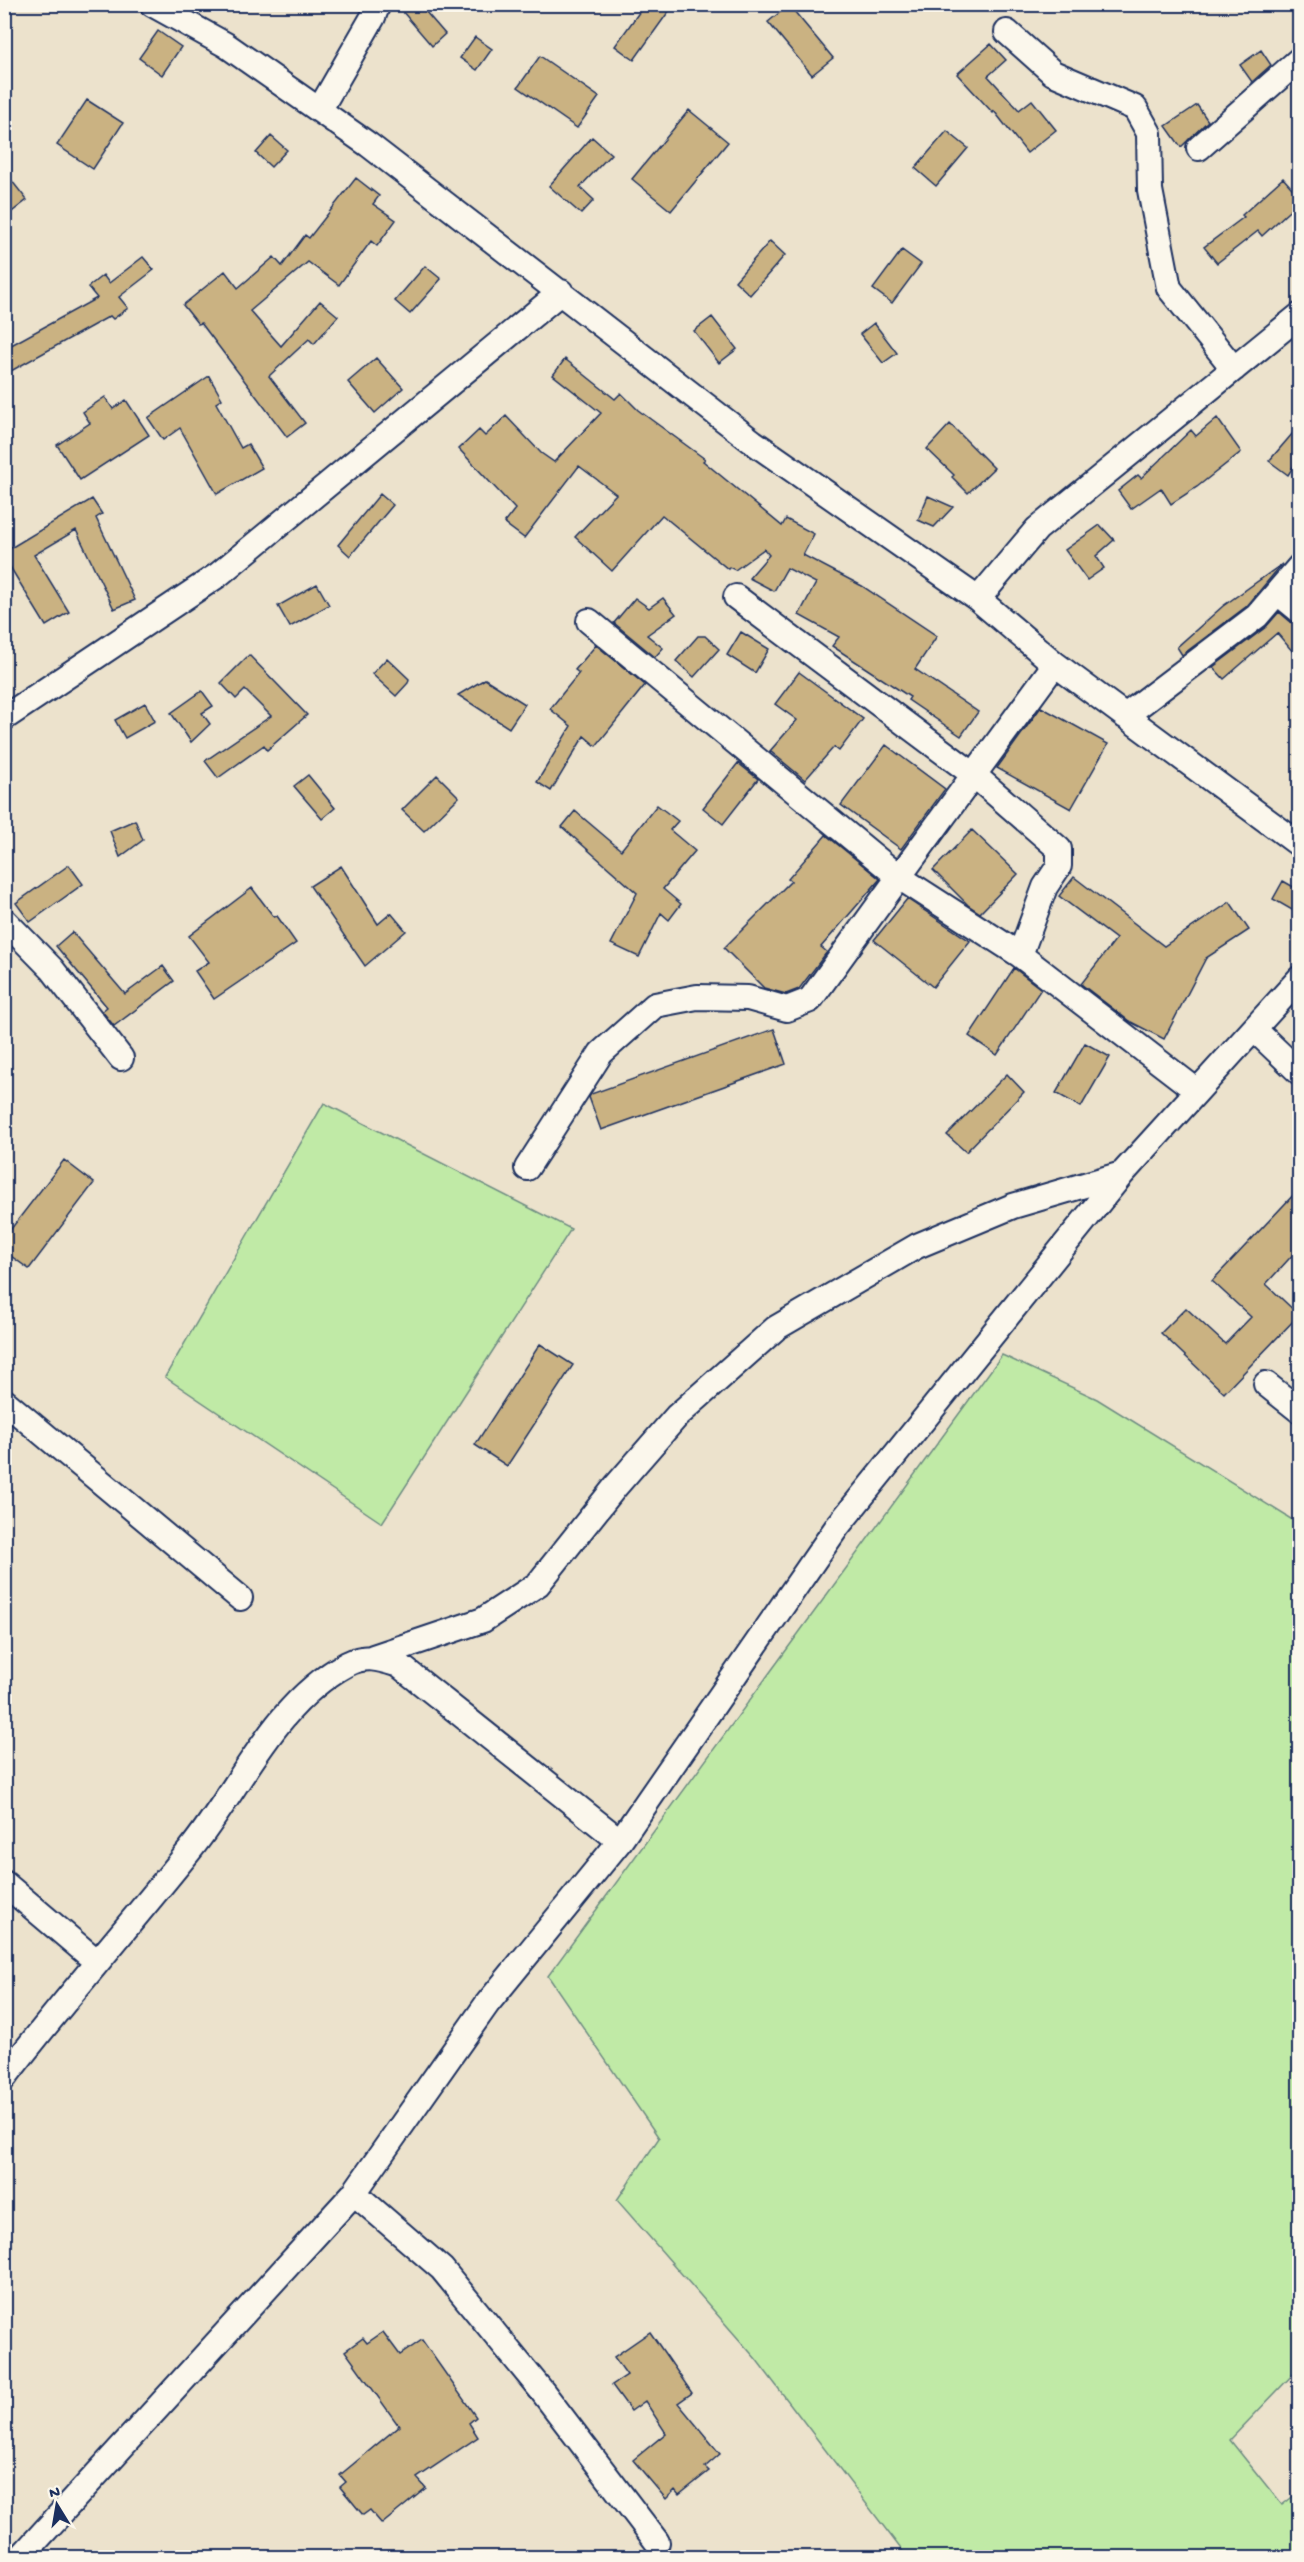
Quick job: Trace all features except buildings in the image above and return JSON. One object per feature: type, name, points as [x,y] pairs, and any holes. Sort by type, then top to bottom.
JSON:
[{"type":"street","points":[[153,4],[226,45],[320,109],[561,292],[753,442],[978,599],[1055,664],[1299,845]]},
{"type":"street","points":[[320,109],[373,17],[378,4]]},
{"type":"street","points":[[1007,32],[1053,73],[1135,108],[1149,133],[1150,190],[1169,288],[1234,369]]},
{"type":"street","points":[[1199,148],[1299,59]]},
{"type":"street","points":[[4,718],[218,575],[561,292]]},
{"type":"street","points":[[978,599],[1038,529],[1299,315]]},
{"type":"street","points":[[1125,716],[1257,616],[1299,566]]},
{"type":"street","points":[[1278,593],[1299,611]]},
{"type":"street","points":[[736,597],[974,775],[1059,849],[1059,866],[1045,887],[1020,955]]},
{"type":"street","points":[[590,621],[899,877],[1020,955],[1197,1091]]},
{"type":"street","points":[[527,1168],[601,1053],[655,1005],[697,997],[748,998],[787,1009],[810,1000],[1055,664]]},
{"type":"street","points":[[4,920],[52,969],[121,1058]]},
{"type":"street","points":[[20,2558],[354,2193],[487,2004],[620,1841],[837,1527],[1122,1174],[1299,978]]},
{"type":"street","points":[[1254,1029],[1295,1061]]},
{"type":"street","points":[[4,2078],[96,1961],[192,1848],[282,1719],[312,1689],[348,1664],[483,1620],[538,1584],[616,1486],[677,1416],[776,1328],[917,1246],[1013,1206],[1122,1174]]},
{"type":"street","points":[[1266,1384],[1299,1411]]},
{"type":"street","points":[[4,1401],[240,1598]]},
{"type":"street","points":[[373,1657],[399,1665],[620,1841]]},
{"type":"street","points":[[4,1884],[96,1961]]},
{"type":"street","points":[[354,2193],[442,2269],[542,2391],[657,2542]]},
{"type":"green space","points":[[324,1103],[571,1229],[382,1523],[165,1377]]},
{"type":"green space","points":[[1002,1355],[1097,1399],[1299,1524],[1299,2368],[1230,2440],[1282,2505],[1299,2492],[1299,2557],[907,2557],[756,2359],[617,2200],[659,2138],[548,1976]]}]
